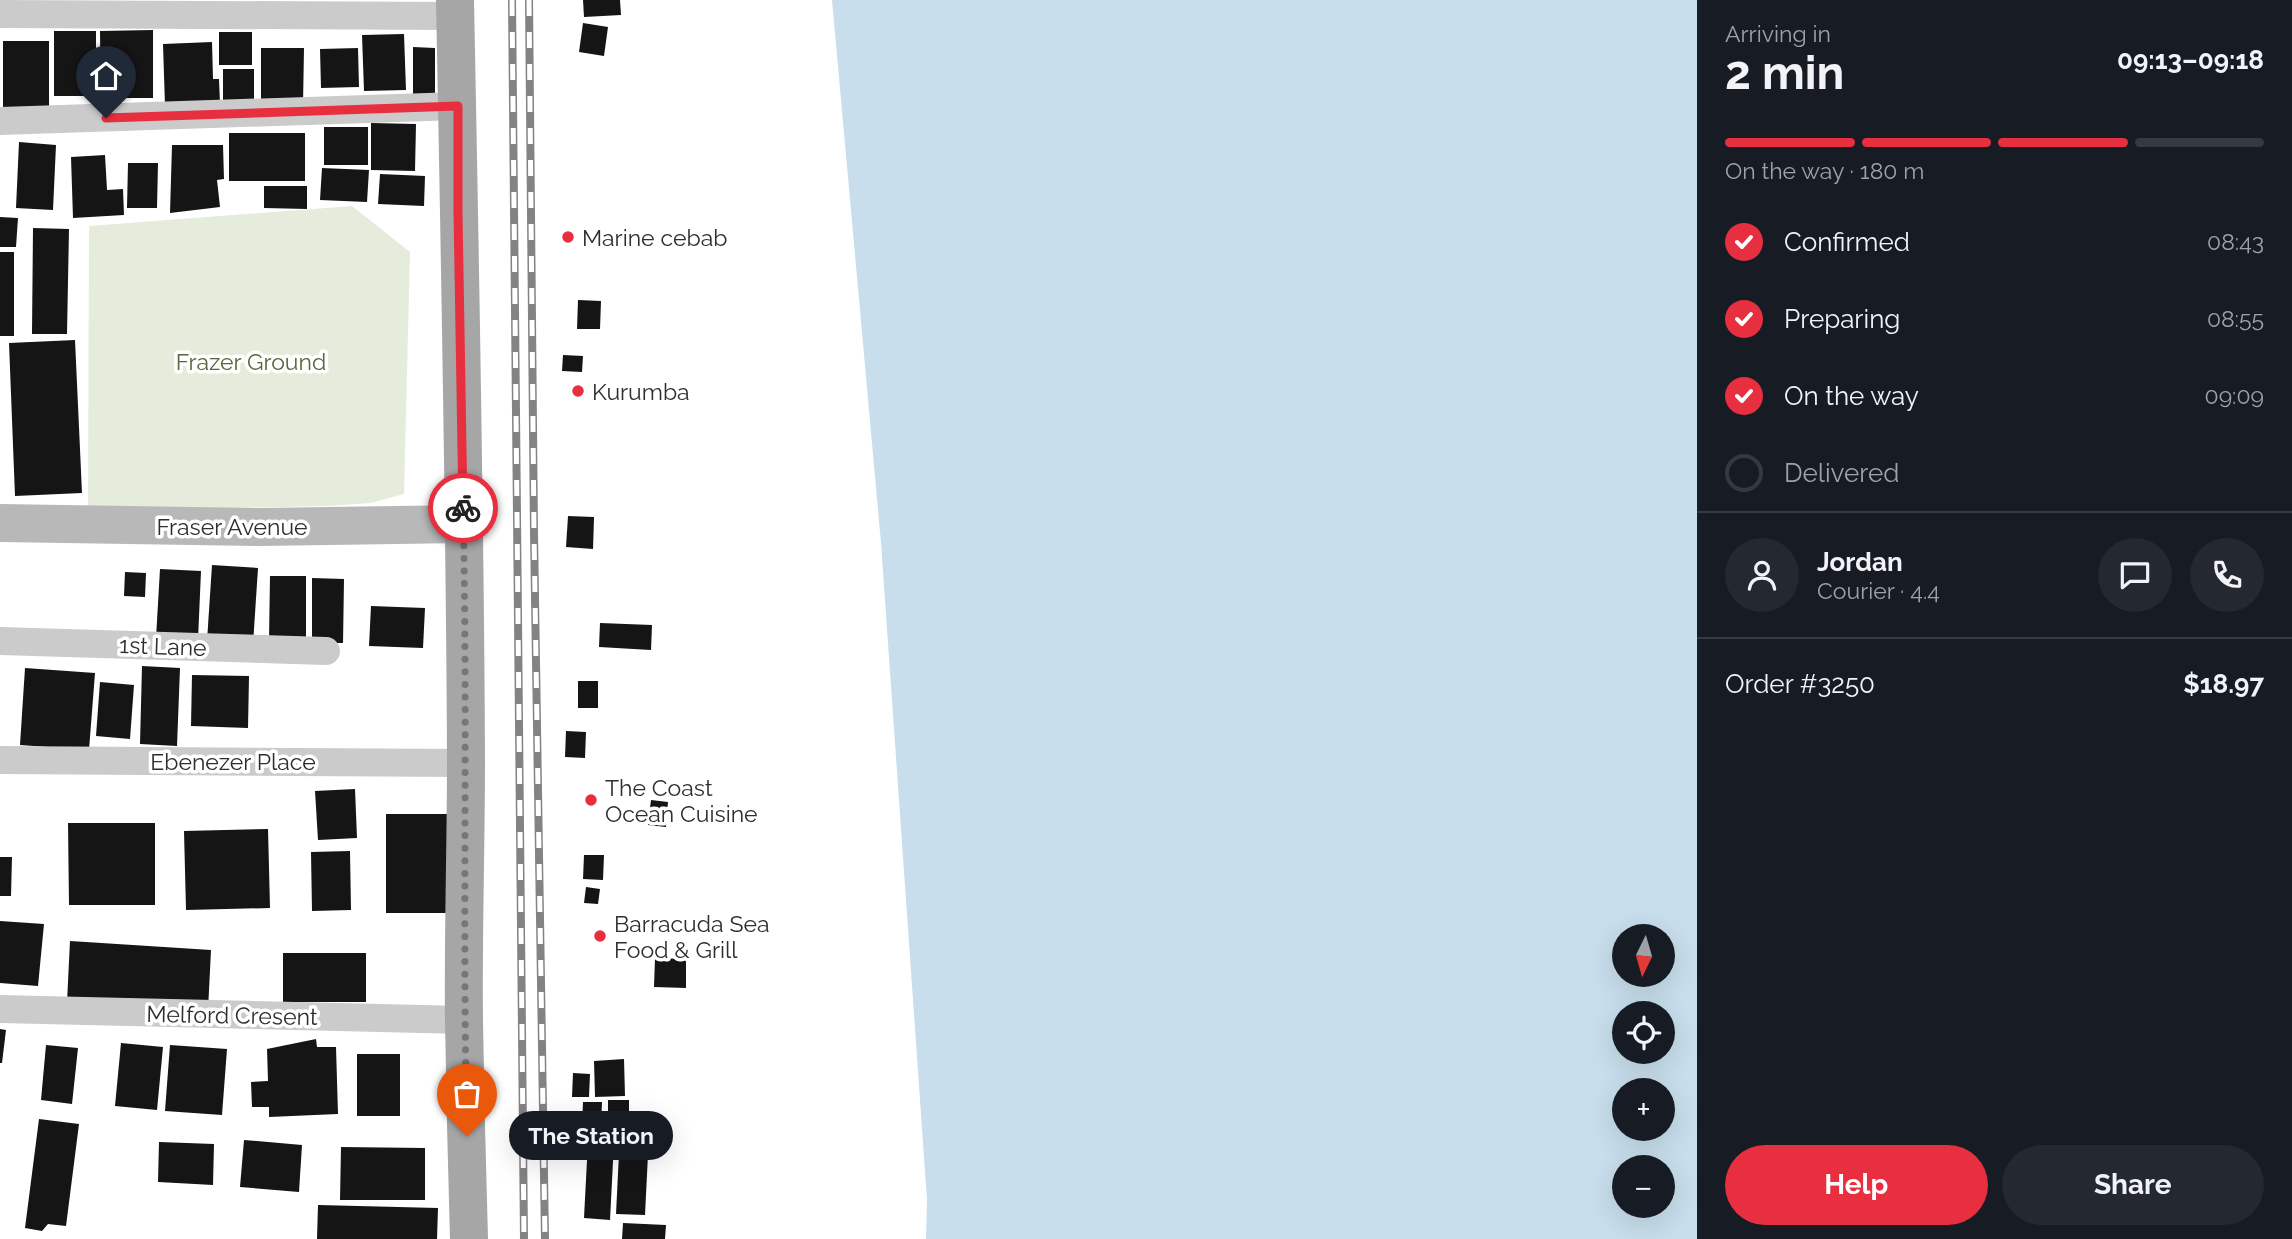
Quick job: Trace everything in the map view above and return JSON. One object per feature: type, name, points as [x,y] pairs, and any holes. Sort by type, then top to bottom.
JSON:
[{"type":"main road","points":[[455,8],[464,524],[464,1020],[469,1239]]},
{"type":"street","points":[[0,14],[455,8]]},
{"type":"street","points":[[0,121],[458,106]]},
{"type":"street","name":"Fraser Avenue","points":[[0,523],[260,527],[464,524]]},
{"type":"street","name":"1st Lane","points":[[0,641],[326,651]]},
{"type":"street","name":"Ebenezer Place","points":[[0,760],[466,763]]},
{"type":"street","name":"Melford Cresent","points":[[0,1009],[464,1020]]},
{"type":"green space","name":"Frazer Ground","points":[[352,206],[410,252],[404,494],[371,503],[328,506],[88,511],[89,226]]},
{"type":"water","points":[[832,0],[1697,0],[1697,1239],[926,1239],[927,1200],[881,543]]},
{"type":"building","points":[[583,0],[620,0],[621,15],[584,17]]},
{"type":"building","points":[[583,23],[608,27],[604,56],[579,52]]},
{"type":"building","points":[[153,30],[153,98],[119,98],[119,113],[101,113],[100,31]]},
{"type":"building","points":[[54,31],[96,31],[96,96],[54,96]]},
{"type":"building","points":[[219,32],[252,32],[252,65],[219,65]]},
{"type":"building","points":[[404,34],[406,90],[364,91],[362,35]]},
{"type":"building","points":[[3,41],[49,41],[49,110],[3,110]]},
{"type":"building","points":[[212,42],[213,79],[219,79],[220,104],[165,106],[163,44]]},
{"type":"building","points":[[413,47],[435,48],[435,98],[413,98]]},
{"type":"building","points":[[261,48],[304,48],[303,105],[261,105]]},
{"type":"building","points":[[358,48],[359,87],[321,88],[320,49]]},
{"type":"building","points":[[223,69],[254,69],[254,104],[223,104]]},
{"type":"building","points":[[371,123],[416,124],[415,171],[371,170]]},
{"type":"building","points":[[324,127],[368,127],[368,165],[324,165]]},
{"type":"building","points":[[229,133],[305,133],[305,181],[229,181]]},
{"type":"building","points":[[19,142],[56,145],[53,210],[16,208]]},
{"type":"building","points":[[172,145],[223,145],[224,179],[217,180],[220,207],[170,213]]},
{"type":"building","points":[[105,155],[107,190],[123,189],[124,215],[73,218],[71,157]]},
{"type":"building","points":[[128,163],[158,163],[157,208],[127,208]]},
{"type":"building","points":[[322,168],[369,170],[367,202],[320,200]]},
{"type":"building","points":[[380,174],[425,176],[424,206],[378,204]]},
{"type":"building","points":[[264,186],[307,186],[307,209],[264,208]]},
{"type":"building","points":[[0,217],[18,218],[16,247],[0,247]]},
{"type":"building","points":[[33,228],[69,229],[67,334],[32,334]]},
{"type":"building","points":[[0,252],[14,252],[14,336],[0,336]]},
{"type":"building","points":[[578,300],[601,301],[600,329],[577,329]]},
{"type":"building","points":[[75,340],[82,493],[15,496],[9,343]]},
{"type":"building","points":[[563,355],[583,356],[582,372],[562,371]]},
{"type":"building","points":[[568,516],[594,517],[593,549],[566,547]]},
{"type":"building","points":[[212,565],[258,568],[253,644],[207,641]]},
{"type":"building","points":[[160,569],[201,571],[198,640],[156,638]]},
{"type":"building","points":[[125,572],[146,573],[145,597],[124,596]]},
{"type":"building","points":[[270,576],[306,576],[306,642],[269,641]]},
{"type":"building","points":[[312,578],[344,579],[343,643],[312,643]]},
{"type":"building","points":[[371,606],[425,608],[423,648],[369,646]]},
{"type":"building","points":[[600,623],[652,625],[651,650],[599,647]]},
{"type":"building","points":[[142,666],[180,668],[177,746],[140,744]]},
{"type":"building","points":[[25,668],[95,673],[89,750],[20,745]]},
{"type":"building","points":[[192,675],[249,676],[248,728],[191,726]]},
{"type":"building","points":[[578,681],[598,681],[598,708],[578,708]]},
{"type":"building","points":[[100,682],[134,685],[130,739],[96,736]]},
{"type":"building","points":[[566,731],[586,732],[585,758],[565,757]]},
{"type":"building","points":[[355,789],[357,838],[318,840],[315,791]]},
{"type":"building","points":[[651,800],[668,802],[666,827],[648,825]]},
{"type":"building","points":[[386,814],[450,814],[451,913],[386,913]]},
{"type":"building","points":[[68,823],[155,823],[155,905],[69,905]]},
{"type":"building","points":[[268,829],[270,908],[186,910],[184,831]]},
{"type":"building","points":[[350,851],[351,910],[312,911],[311,852]]},
{"type":"building","points":[[584,855],[604,855],[603,880],[583,879]]},
{"type":"building","points":[[0,857],[12,857],[11,896],[0,896]]},
{"type":"building","points":[[586,887],[600,889],[598,904],[584,903]]},
{"type":"building","points":[[0,921],[44,924],[38,986],[0,983]]},
{"type":"building","points":[[70,941],[211,950],[208,1010],[67,1002]]},
{"type":"building","points":[[283,953],[366,953],[366,1002],[283,1002]]},
{"type":"building","points":[[655,958],[686,959],[686,988],[654,987]]},
{"type":"building","points":[[0,1029],[6,1030],[2,1063],[0,1063]]},
{"type":"building","points":[[316,1039],[317,1047],[336,1047],[338,1114],[269,1117],[269,1107],[252,1107],[251,1082],[268,1081],[267,1049]]},
{"type":"building","points":[[121,1043],[163,1047],[157,1110],[115,1106]]},
{"type":"building","points":[[46,1045],[78,1048],[72,1104],[41,1100]]},
{"type":"building","points":[[170,1045],[227,1049],[222,1115],[165,1111]]},
{"type":"building","points":[[357,1054],[400,1054],[400,1116],[357,1116]]},
{"type":"building","points":[[624,1059],[625,1096],[595,1097],[594,1061]]},
{"type":"building","points":[[573,1073],[590,1074],[589,1097],[572,1097]]},
{"type":"building","points":[[608,1100],[629,1100],[629,1127],[608,1128]]},
{"type":"building","points":[[583,1102],[602,1102],[601,1126],[582,1126]]},
{"type":"building","points":[[39,1119],[79,1124],[66,1226],[48,1224],[42,1231],[25,1228]]},
{"type":"building","points":[[620,1133],[649,1134],[645,1215],[616,1214]]},
{"type":"building","points":[[244,1140],[302,1145],[299,1192],[240,1187]]},
{"type":"building","points":[[588,1141],[614,1142],[610,1220],[584,1218]]},
{"type":"building","points":[[159,1142],[214,1144],[213,1185],[158,1182]]},
{"type":"building","points":[[341,1147],[425,1148],[425,1200],[340,1200]]},
{"type":"building","points":[[318,1205],[438,1208],[437,1239],[317,1239]]},
{"type":"building","points":[[623,1223],[666,1225],[665,1239],[622,1239]]},
{"type":"railway","points":[[512,0],[524,1239]]},
{"type":"railway","points":[[529,0],[545,1239]]},
{"type":"way so far","points":[[463,508],[466,763],[464,1020],[467,1136]]},
{"type":"place","name":"Marine cebab","points":[[568,237]]},
{"type":"place","name":"Kurumba","points":[[578,391]]},
{"type":"place","name":"The Coast Ocean Cuisine","points":[[591,800]]},
{"type":"place","name":"Barracuda Sea Food & Grill","points":[[600,936]]},
{"type":"place","name":"The Station","points":[[467,1136]]},
{"type":"route","points":[[106,118],[458,106],[463,508]]}]
